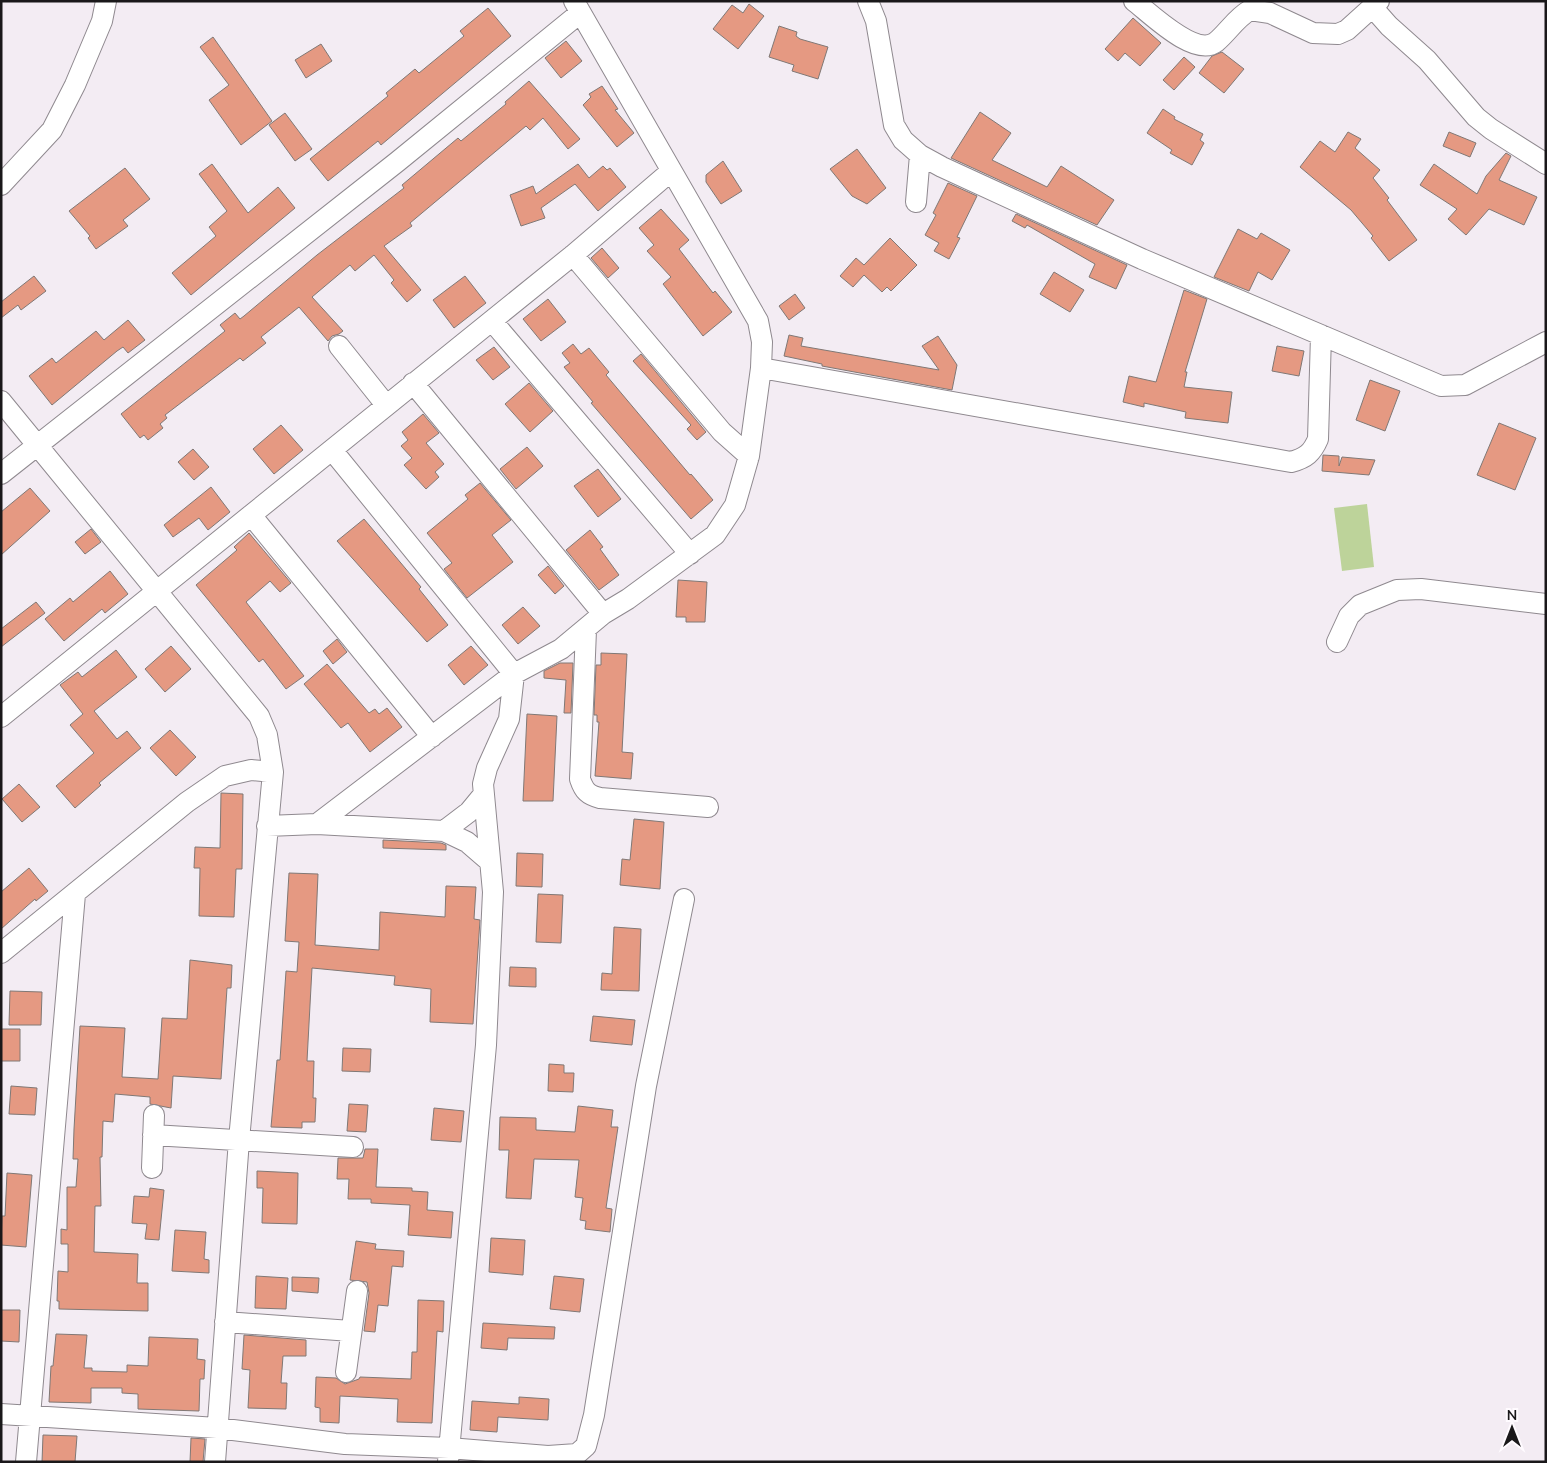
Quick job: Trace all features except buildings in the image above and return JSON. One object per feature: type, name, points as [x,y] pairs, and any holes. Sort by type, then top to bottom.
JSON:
[{"type":"street","points":[[1,185],[52,130],[75,85],[102,21],[106,1]]},
{"type":"street","points":[[868,1],[876,21],[894,125],[903,140],[920,155],[1142,259],[1441,386],[1465,385],[1546,342]]},
{"type":"street","points":[[1134,1],[1186,40],[1196,46],[1205,47],[1214,43],[1250,10],[1270,13],[1313,33],[1328,35],[1338,34],[1347,30],[1377,5],[1389,26],[1427,60],[1476,117],[1490,130],[1546,164]]},
{"type":"street","points":[[1,474],[397,162],[577,7],[670,172],[758,321],[762,342],[761,368],[749,456],[736,505],[715,535],[603,614],[561,649],[514,674],[317,824]]},
{"type":"street","points":[[916,202],[920,155]]},
{"type":"street","points":[[1,717],[492,321],[670,172]]},
{"type":"street","points":[[573,255],[722,432],[749,456]]},
{"type":"street","points":[[492,321],[690,554]]},
{"type":"street","points":[[761,368],[1291,462],[1313,450],[1318,439],[1320,335]]},
{"type":"street","points":[[339,346],[386,405]]},
{"type":"street","points":[[413,384],[603,614]]},
{"type":"street","points":[[1,401],[259,716],[267,735],[274,772],[267,826],[239,1140],[215,1462]]},
{"type":"street","points":[[332,450],[514,674],[509,719],[487,768],[483,784],[492,892],[486,1045],[448,1455]]},
{"type":"street","points":[[251,515],[432,737]]},
{"type":"street","points":[[1337,642],[1349,616],[1360,605],[1397,590],[1420,589],[1546,604]]},
{"type":"street","points":[[586,630],[580,779],[584,789],[591,796],[600,798],[708,807]]},
{"type":"street","points":[[1,953],[187,802],[225,776],[252,770],[274,772]]},
{"type":"street","points":[[444,831],[470,812],[483,795]]},
{"type":"street","points":[[267,826],[317,824],[444,831],[466,842],[489,862]]},
{"type":"street","points":[[26,1462],[74,894]]},
{"type":"street","points":[[1,1414],[217,1428],[448,1455],[572,1456],[586,1446],[594,1415],[646,1086],[684,899]]},
{"type":"street","points":[[152,1168],[154,1115]]},
{"type":"street","points":[[153,1135],[352,1147]]},
{"type":"street","points":[[346,1372],[357,1291]]},
{"type":"street","points":[[226,1322],[351,1331]]},
{"type":"green space","points":[[1367,504],[1374,567],[1342,571],[1334,508]]}]
